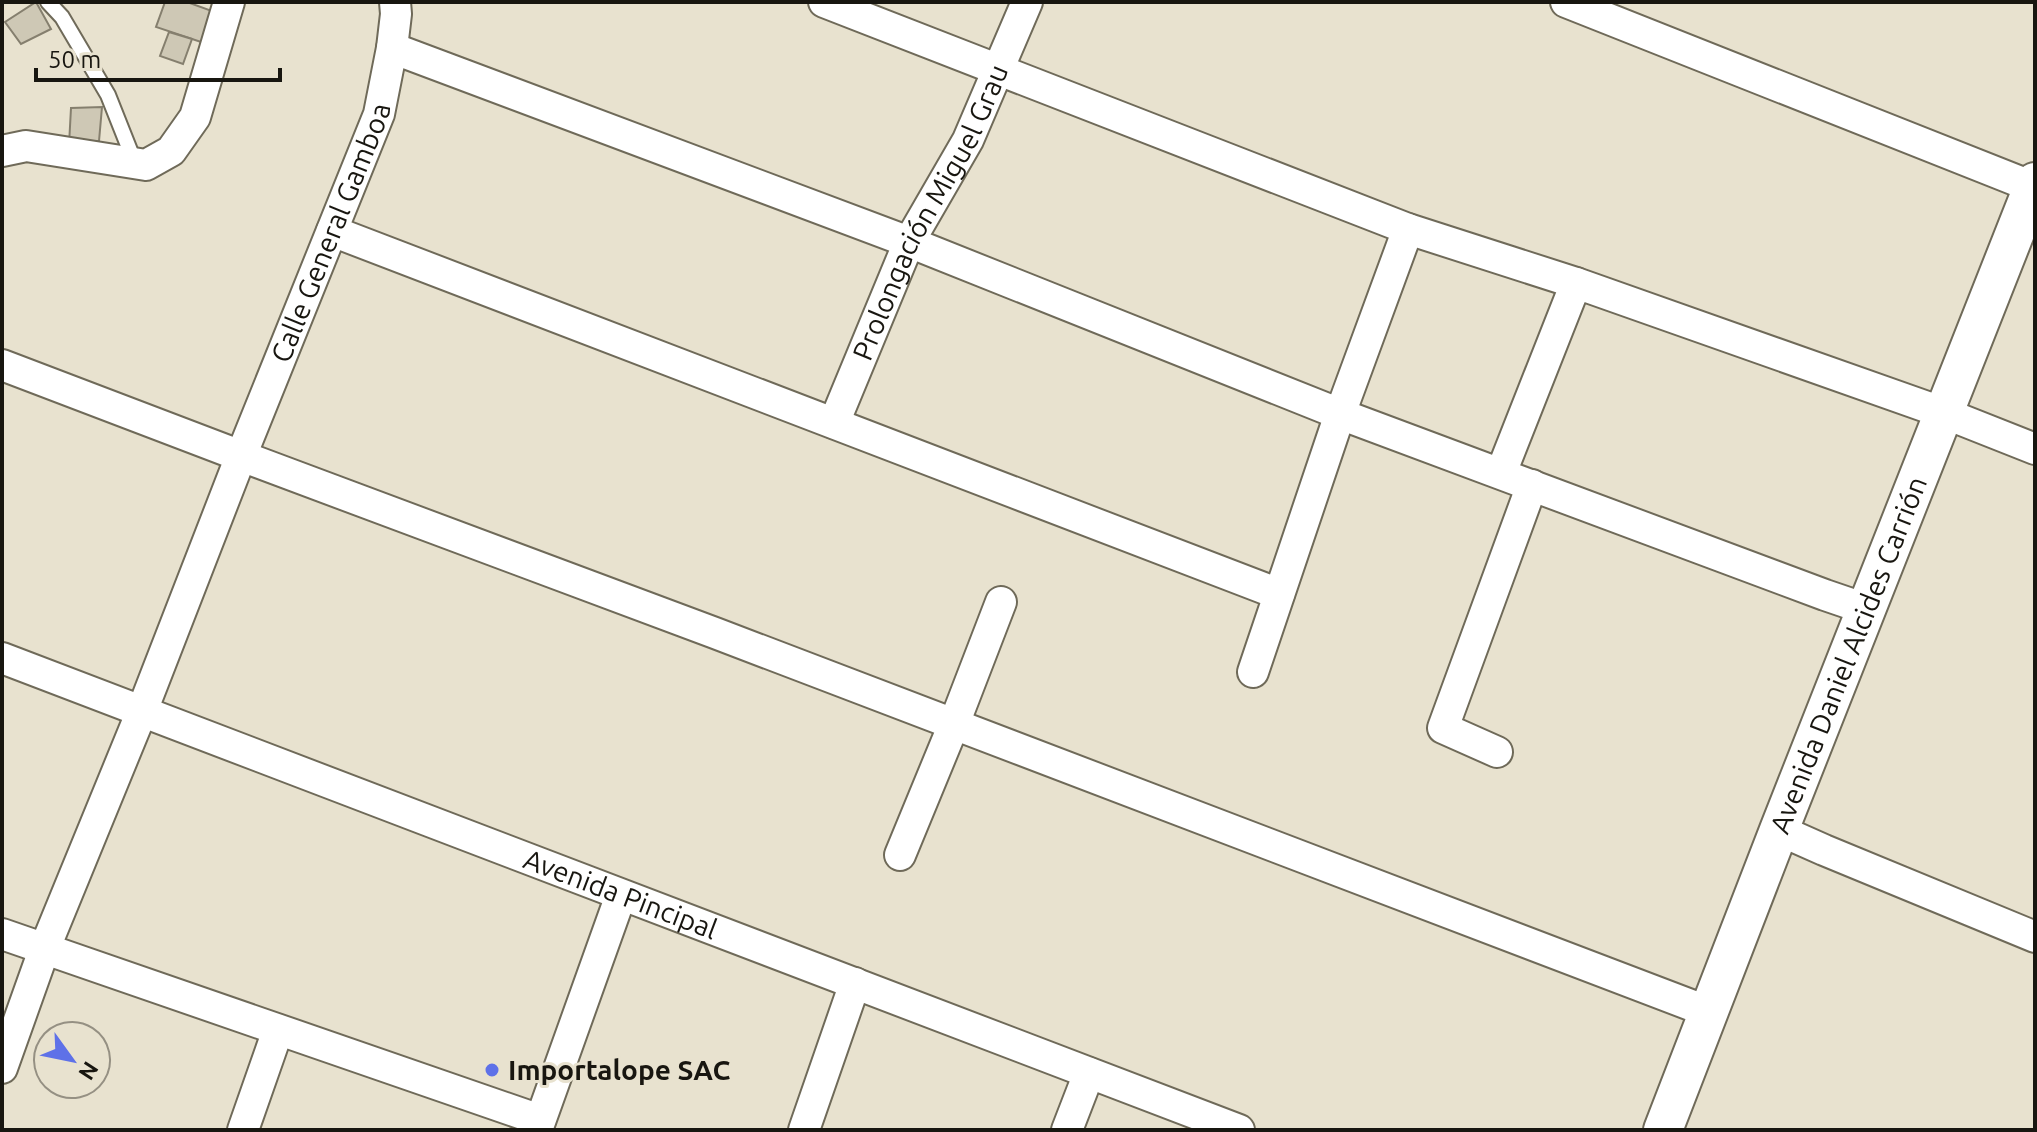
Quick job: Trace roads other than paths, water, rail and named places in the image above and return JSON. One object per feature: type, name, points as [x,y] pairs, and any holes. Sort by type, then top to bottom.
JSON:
[{"type":"street","name":"Calle General Gamboa","points":[[2,1068],[44,950],[379,114],[392,48],[395,2]]},
{"type":"street","points":[[824,2],[1408,229],[1576,283],[1944,413],[2035,449]]},
{"type":"street","name":"Prolongación Miguel Grau","points":[[834,423],[909,242],[968,140],[1027,2]]},
{"type":"street","points":[[1566,2],[2034,184]]},
{"type":"street","points":[[2,151],[26,146],[146,165],[171,151],[195,117],[221,4]]},
{"type":"street","points":[[392,48],[909,242],[1340,414],[1866,609]]},
{"type":"street","name":"Avenida Daniel Alcides Carrión","points":[[1669,1128],[1709,1012],[1779,830],[2034,184]]},
{"type":"street","points":[[1253,672],[1340,414],[1408,229]]},
{"type":"street","points":[[332,231],[1279,594]]},
{"type":"street","points":[[1501,473],[1576,283]]},
{"type":"street","points":[[2,365],[1709,1012]]},
{"type":"street","points":[[1497,752],[1443,728],[1532,485]]},
{"type":"street","points":[[900,855],[1001,602]]},
{"type":"street","name":"Avenida Pincipal","points":[[2,658],[1239,1130]]},
{"type":"street","points":[[1779,830],[2035,937]]},
{"type":"street","points":[[2,934],[538,1125],[621,895]]},
{"type":"street","points":[[804,1130],[855,983]]},
{"type":"street","points":[[243,1130],[278,1030]]},
{"type":"street","points":[[1067,1130],[1089,1073]]},
{"type":"lane","points":[[48,2],[62,17],[108,95],[135,163]]},
{"type":"place","name":"Importalope SAC","points":[[492,1070]]}]
